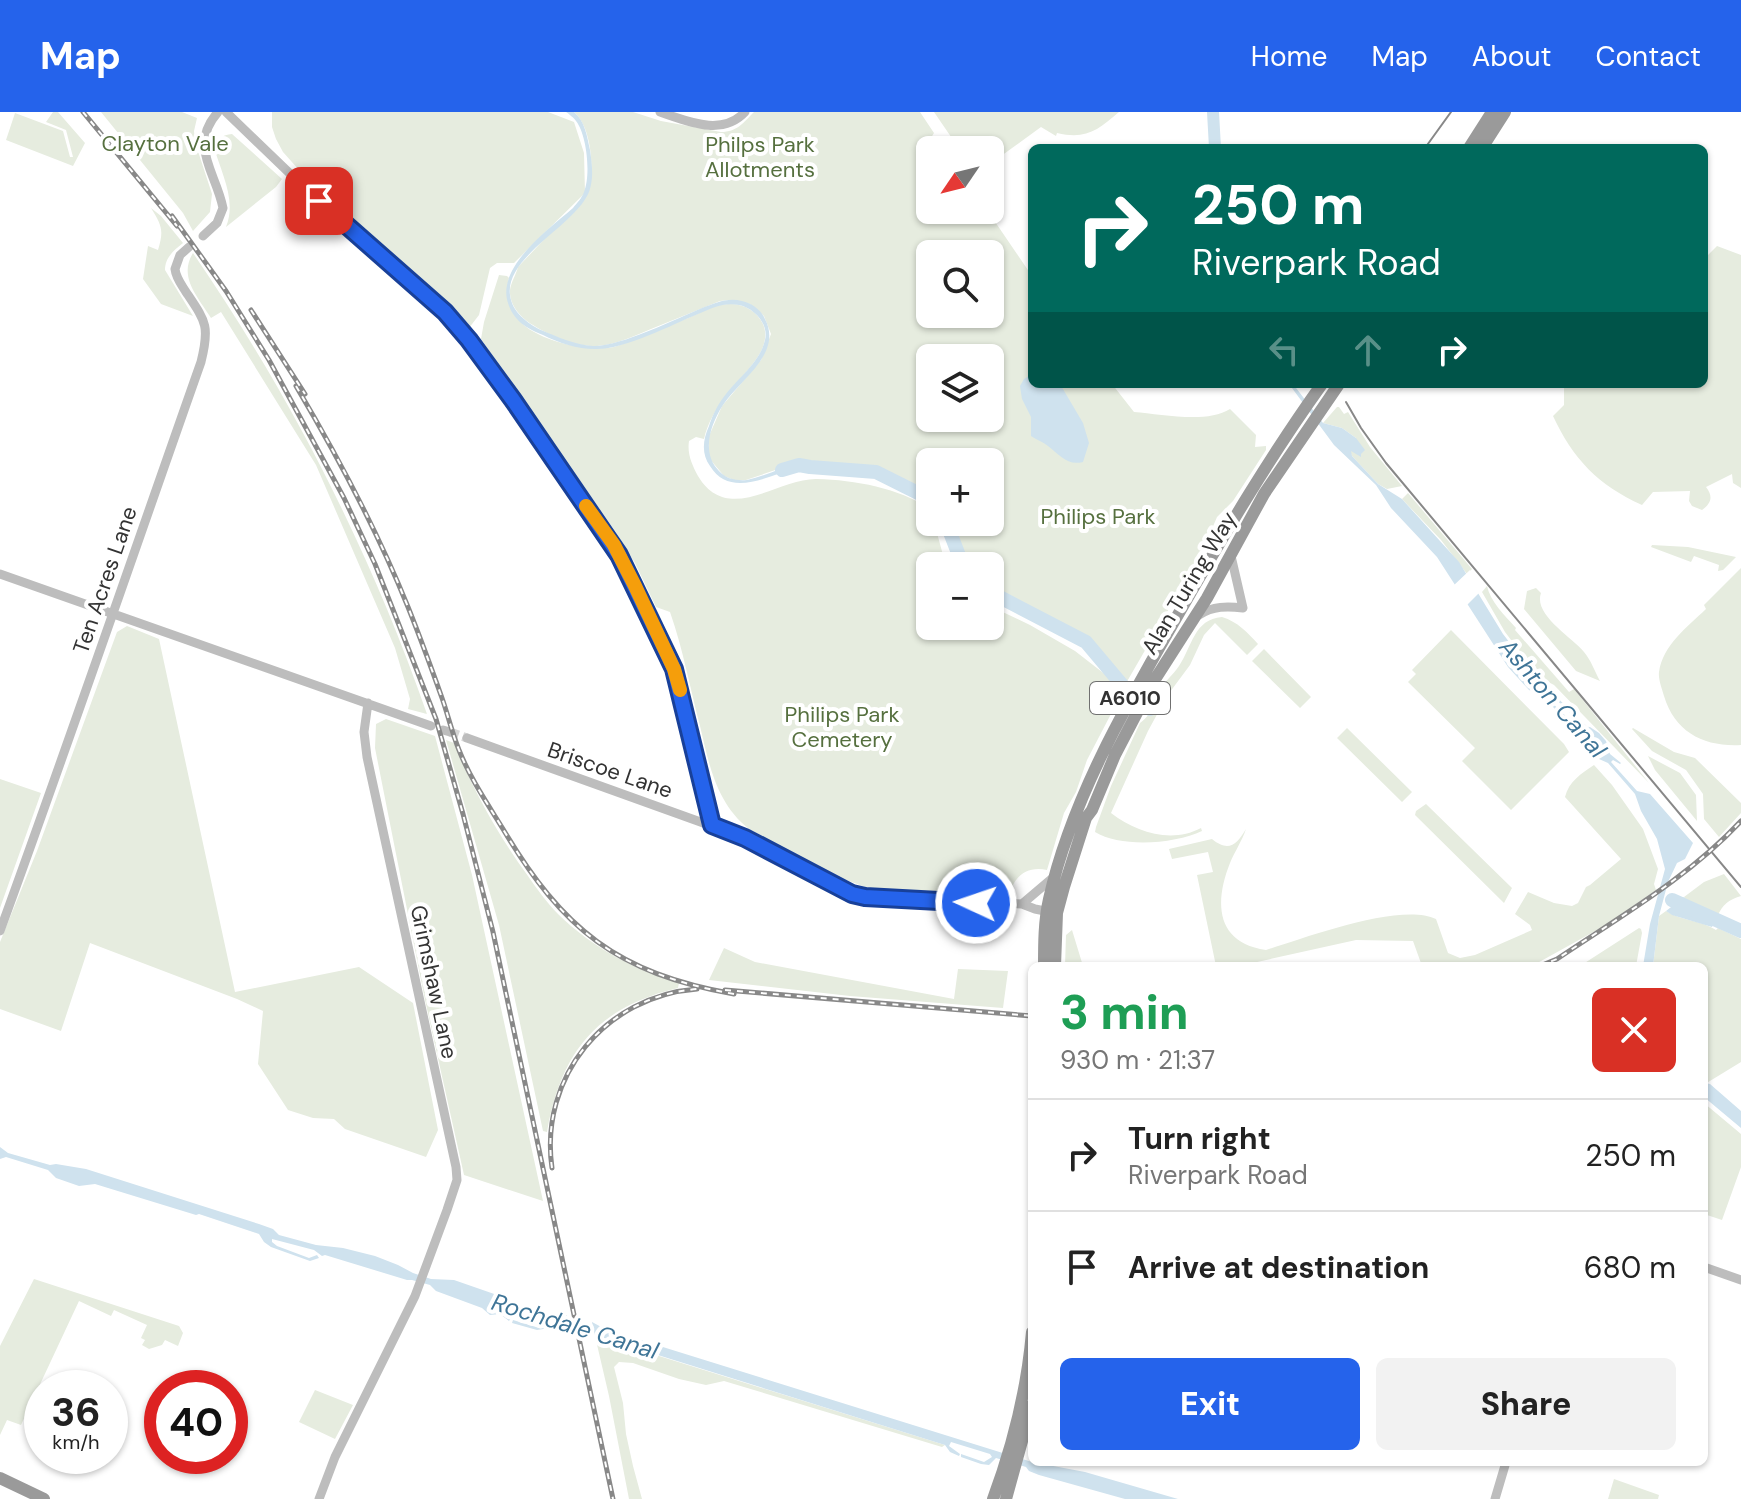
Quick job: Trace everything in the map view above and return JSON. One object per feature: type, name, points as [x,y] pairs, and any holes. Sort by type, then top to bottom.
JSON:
[{"type":"highway","points":[[1472,144],[1492,112]]},
{"type":"highway","points":[[1485,144],[1505,112]]},
{"type":"highway","name":"Alan Turing Way","points":[[1053,907],[1055,876],[1075,818],[1135,689],[1200,577],[1319,388]]},
{"type":"highway","name":"Alan Turing Way","points":[[1053,907],[1086,818],[1152,684],[1214,586],[1264,494],[1336,388]]},
{"type":"highway","points":[[1200,577],[1214,586]]},
{"type":"highway","name":"A6010","points":[[1045,962],[1053,907]]},
{"type":"highway","name":"A6010","points":[[1053,907],[1055,962]]},
{"type":"highway","points":[[1016,1446],[1028,1370]]},
{"type":"highway","points":[[1006,1499],[1008,1473],[1028,1415]]},
{"type":"highway","points":[[993,1499],[1008,1473]]},
{"type":"highway","points":[[0,1478],[44,1499]]},
{"type":"street","points":[[203,236],[217,223],[223,208],[206,159],[203,140],[207,127],[218,112]]},
{"type":"street","points":[[226,112],[307,190],[445,312],[473,345],[614,545],[674,669],[712,825]]},
{"type":"street","points":[[660,112],[702,125],[730,124],[745,112]]},
{"type":"street","name":"Ten Acres Lane","points":[[0,931],[64,758],[201,362],[206,326],[175,275],[176,262],[189,247]]},
{"type":"street","points":[[1196,616],[1212,608],[1243,608],[1231,556]]},
{"type":"street","points":[[0,574],[431,726]]},
{"type":"street","name":"Grimshaw Lane","points":[[319,1499],[335,1457],[415,1296],[457,1180],[367,757],[364,732],[368,703]]},
{"type":"street","name":"Briscoe Lane","points":[[467,738],[745,838],[852,894],[1022,904],[1035,909],[1053,907]]},
{"type":"street","points":[[1022,904],[1055,876]]},
{"type":"street","points":[[1031,896],[1053,907]]},
{"type":"street","points":[[1708,1268],[1741,1280]]},
{"type":"street","points":[[1495,1499],[1505,1466]]},
{"type":"green space","points":[[53,112],[58,112],[85,143],[73,166],[6,140],[15,113],[63,131],[70,157],[73,157],[66,130],[46,122]]},
{"type":"green space","name":"Clayton Vale","points":[[101,112],[182,112],[197,118],[195,142],[212,194],[210,212],[193,231],[183,213]]},
{"type":"green space","points":[[272,112],[548,112],[574,122],[584,153],[585,193],[514,263],[497,263],[490,268],[479,315],[469,328],[456,310],[323,197],[283,152],[272,127]]},
{"type":"green space","name":"Philips Park","points":[[574,112],[633,112],[661,121],[727,132],[736,129],[754,112],[920,112],[934,133],[932,136],[916,136],[916,224],[997,224],[1028,270],[1028,388],[1115,388],[1134,412],[1170,416],[1209,416],[1230,409],[1256,435],[1255,447],[1266,446],[1266,450],[1233,501],[1217,517],[1203,550],[1125,685],[1087,641],[1004,598],[1004,552],[959,552],[952,536],[1004,536],[1004,448],[916,448],[916,490],[876,470],[810,466],[799,462],[746,480],[734,480],[724,476],[709,458],[709,436],[722,406],[761,360],[771,334],[764,316],[750,304],[720,301],[624,340],[597,346],[555,337],[520,315],[510,296],[518,267],[588,193],[591,174],[585,128]]},
{"type":"green space","points":[[934,112],[1119,112],[1084,134],[1057,133],[1056,136],[1041,127],[1004,154],[1004,136],[950,136]]},
{"type":"green space","points":[[232,134],[282,179],[226,227],[229,197],[214,147],[221,138]]},
{"type":"green space","points":[[151,208],[183,243],[170,255],[165,270],[193,316],[161,304],[143,279],[148,246],[158,250],[161,238],[160,224]]},
{"type":"green space","points":[[1717,246],[1741,255],[1741,488],[1733,483],[1732,474],[1706,487],[1710,499],[1702,510],[1692,506],[1690,491],[1653,492],[1642,505],[1612,489],[1588,469],[1569,445],[1553,416],[1564,405],[1564,388],[1708,388],[1708,255]]},
{"type":"green space","points":[[193,253],[263,362],[325,476],[380,593],[427,714],[408,709],[410,699],[395,648],[316,465],[221,312],[211,318],[196,295],[188,270]]},
{"type":"green space","name":"Philips Park Cemetery","points":[[499,275],[509,278],[508,291],[517,318],[537,334],[577,346],[614,347],[723,304],[739,305],[757,315],[764,328],[762,350],[719,406],[704,439],[696,437],[689,441],[689,455],[694,468],[710,490],[724,497],[739,499],[817,479],[876,486],[916,501],[916,536],[938,536],[942,552],[916,552],[916,640],[1004,640],[1004,613],[1075,651],[1124,689],[1064,813],[1047,870],[1034,869],[1023,873],[1009,894],[876,889],[830,874],[749,829],[738,819],[721,795],[711,768],[670,612],[656,607],[635,563],[615,531],[481,339]]},
{"type":"green space","points":[[1337,407],[1344,414],[1348,412],[1370,447],[1402,486],[1387,489],[1378,484],[1352,456],[1350,451],[1353,451],[1356,438],[1342,428],[1323,423]]},
{"type":"green space","points":[[1408,493],[1472,569],[1467,574],[1441,540],[1402,499]]},
{"type":"green space","points":[[1652,545],[1688,547],[1736,557],[1718,571],[1719,565],[1694,556],[1691,562]]},
{"type":"green space","points":[[1741,568],[1741,745],[1728,745],[1693,735],[1676,720],[1660,684],[1659,672],[1671,645],[1706,609],[1704,605]]},
{"type":"green space","points":[[1487,586],[1515,630],[1569,692],[1574,689],[1649,783],[1554,685],[1539,677],[1505,632],[1482,592]]},
{"type":"green space","points":[[1536,588],[1541,593],[1540,601],[1548,617],[1584,652],[1600,681],[1576,671],[1524,609],[1527,591]]},
{"type":"green space","points":[[1222,617],[1238,625],[1258,644],[1247,655],[1215,623],[1204,635],[1190,665],[1167,696],[1148,731],[1111,813],[1131,826],[1154,834],[1178,835],[1201,828],[1202,831],[1178,839],[1148,842],[1119,840],[1095,832],[1111,786],[1140,723],[1179,666],[1200,628]]},
{"type":"green space","points":[[127,626],[159,639],[235,992],[359,967],[413,1003],[438,1130],[426,1157],[345,1129],[334,1119],[313,1118],[288,1110],[258,1064],[263,1011],[90,943],[61,1031],[0,1009],[0,942],[37,851],[117,632]]},
{"type":"green space","points":[[1451,630],[1569,752],[1511,810],[1462,761],[1475,748],[1408,682],[1416,674],[1412,670]]},
{"type":"green space","points":[[1264,649],[1311,697],[1300,708],[1252,661]]},
{"type":"green space","points":[[386,719],[435,736],[472,875],[543,1201],[464,1175],[425,1000],[375,748],[376,724]]},
{"type":"green space","points":[[1347,728],[1412,792],[1402,802],[1337,738]]},
{"type":"green space","points":[[1633,728],[1674,752],[1695,758],[1741,803],[1741,813],[1719,837],[1704,819],[1703,794],[1686,770],[1652,751]]},
{"type":"green space","points":[[446,740],[454,743],[506,845],[558,914],[614,956],[679,983],[678,988],[626,1007],[588,1037],[562,1078],[547,1132],[543,1131],[499,925]]},
{"type":"green space","points":[[1648,756],[1680,773],[1696,795],[1697,821],[1655,770]]},
{"type":"green space","points":[[1594,765],[1643,829],[1658,869],[1654,884],[1656,890],[1606,925],[1539,962],[1421,962],[1413,941],[1356,940],[1257,962],[1215,962],[1197,875],[1213,872],[1208,852],[1172,859],[1169,849],[1212,839],[1223,845],[1232,845],[1246,829],[1225,878],[1221,906],[1228,930],[1249,946],[1266,950],[1377,918],[1420,915],[1436,919],[1448,953],[1460,958],[1475,955],[1532,930],[1515,914],[1528,892],[1554,903],[1572,906],[1578,903],[1586,887],[1621,859],[1565,797],[1580,775]]},
{"type":"green space","points":[[0,779],[41,793],[0,908]]},
{"type":"green space","points":[[1426,804],[1512,888],[1504,903],[1415,815]]},
{"type":"green space","points":[[1724,874],[1741,896],[1726,903],[1717,917],[1692,907],[1684,897],[1704,882]]},
{"type":"green space","points":[[1666,911],[1741,939],[1741,1062],[1708,1082],[1708,962],[1653,962],[1659,916]]},
{"type":"green space","points":[[1639,928],[1641,929],[1637,962],[1586,962]]},
{"type":"green space","points":[[1072,930],[1082,962],[1065,962],[1066,935]]},
{"type":"green space","points":[[724,948],[755,962],[954,999],[958,969],[1008,971],[1003,1008],[850,996],[709,980]]},
{"type":"green space","points":[[1708,1106],[1741,1134],[1741,1167],[1722,1220],[1708,1215]]},
{"type":"green space","points":[[34,1279],[179,1326],[183,1333],[178,1346],[165,1340],[162,1345],[149,1349],[142,1345],[145,1340],[141,1338],[147,1325],[114,1310],[111,1316],[79,1301],[47,1370],[24,1370],[24,1419],[21,1425],[7,1420],[0,1435],[0,1346]]},
{"type":"green space","points":[[595,1336],[945,1445],[942,1447],[724,1381],[706,1385],[633,1363],[619,1362],[614,1367],[642,1499],[629,1499]]},
{"type":"green space","points":[[315,1390],[353,1405],[335,1439],[299,1422]]},
{"type":"green space","points":[[1614,1479],[1659,1495],[1658,1499],[1608,1499]]},
{"type":"water","points":[[566,112],[574,112],[585,129],[590,150],[591,187],[581,205],[518,267],[511,281],[510,295],[517,312],[541,330],[593,346],[632,337],[722,301],[737,300],[753,305],[765,319],[769,332],[768,344],[757,365],[718,413],[709,439],[710,456],[722,474],[736,480],[747,480],[799,462],[798,467],[763,479],[739,483],[718,476],[705,457],[705,436],[716,409],[754,362],[765,340],[765,328],[750,309],[734,304],[718,306],[620,346],[595,349],[555,341],[526,327],[513,314],[506,289],[517,263],[539,238],[573,208],[586,185],[583,136],[576,121]]},
{"type":"water","points":[[1207,112],[1219,112],[1221,144],[1209,144]]},
{"type":"water","points":[[1028,376],[1028,388],[1062,388],[1083,423],[1089,443],[1083,462],[1068,461],[1031,436],[1031,417],[1022,399],[1020,386]]},
{"type":"water","points":[[1292,388],[1296,388],[1323,423],[1342,428],[1356,438],[1365,450],[1361,457],[1351,451],[1352,456],[1378,484],[1402,499],[1459,562],[1503,634],[1541,683],[1544,695],[1573,723],[1599,733],[1606,741],[1610,754],[1621,763],[1611,762],[1637,791],[1650,794],[1693,843],[1685,859],[1677,863],[1668,882],[1659,916],[1653,962],[1644,962],[1665,869],[1657,839],[1635,794],[1608,763],[1580,743],[1572,726],[1542,696],[1529,690],[1508,667],[1437,557],[1391,508],[1376,485],[1334,445]]},
{"type":"water","points":[[1684,897],[1692,907],[1717,917],[1712,927],[1666,911]]},
{"type":"water","points":[[1708,1084],[1741,1111],[1741,1128],[1708,1100]]},
{"type":"water","name":"Rochdale Canal","points":[[0,1147],[8,1153],[50,1165],[86,1169],[259,1224],[279,1235],[375,1256],[413,1273],[431,1279],[454,1280],[500,1296],[509,1304],[546,1315],[567,1315],[592,1322],[605,1329],[1028,1461],[1028,1466],[1053,1466],[1085,1472],[1178,1499],[1125,1499],[1039,1475],[1026,1467],[996,1458],[989,1465],[981,1464],[961,1457],[961,1454],[984,1462],[992,1457],[990,1454],[951,1442],[949,1446],[959,1456],[950,1452],[945,1445],[594,1335],[552,1324],[550,1328],[537,1330],[512,1323],[513,1320],[536,1327],[546,1325],[547,1321],[504,1309],[511,1318],[509,1321],[500,1314],[490,1315],[482,1308],[436,1291],[430,1285],[272,1239],[277,1246],[309,1258],[317,1255],[319,1258],[310,1261],[271,1247],[259,1234],[199,1214],[95,1184],[79,1186],[56,1178],[48,1170],[6,1157],[0,1159]]},
{"type":"pier","points":[[1470,570],[1482,590],[1464,608],[1452,587]]},
{"type":"pier","points":[[566,1311],[591,1318],[596,1340],[571,1333]]},
{"type":"waterway","points":[[782,470],[799,465],[876,472],[916,492]]},
{"type":"waterway","points":[[951,536],[958,552]]},
{"type":"waterway","points":[[1004,599],[1086,642],[1123,686]]},
{"type":"waterway","name":"Ashton Canal","points":[[1543,689],[1586,727]]},
{"type":"waterway","points":[[1672,900],[1741,931]]},
{"type":"tunnel","points":[[450,732],[467,738]]},
{"type":"tram line","points":[[1428,144],[1451,112]]},
{"type":"tram line","points":[[1346,402],[1386,463],[1741,887]]},
{"type":"railway","points":[[83,112],[177,226]]},
{"type":"railway","points":[[172,216],[226,291],[269,360],[344,498],[375,564],[436,719],[493,932],[613,1499]]},
{"type":"railway","points":[[251,310],[305,394]]},
{"type":"railway","points":[[296,386],[356,494],[396,578],[463,760],[525,864],[548,894],[597,942],[657,974],[734,994]]},
{"type":"railway","points":[[1550,962],[1654,895],[1699,860],[1741,821]]},
{"type":"railway","points":[[552,1168],[551,1134],[556,1103],[568,1073],[585,1047],[607,1025],[634,1007],[664,995],[697,989]]},
{"type":"railway","points":[[725,990],[1028,1016]]},
{"type":"slow traffic","points":[[586,506],[614,545],[635,586],[674,669],[680,690]]},
{"type":"route","points":[[319,201],[445,312],[462,331],[614,545],[674,669],[712,825],[778,854],[852,894],[976,903]]},
{"type":"park label","name":"Philps Park Allotments","points":[[760,156]]}]
